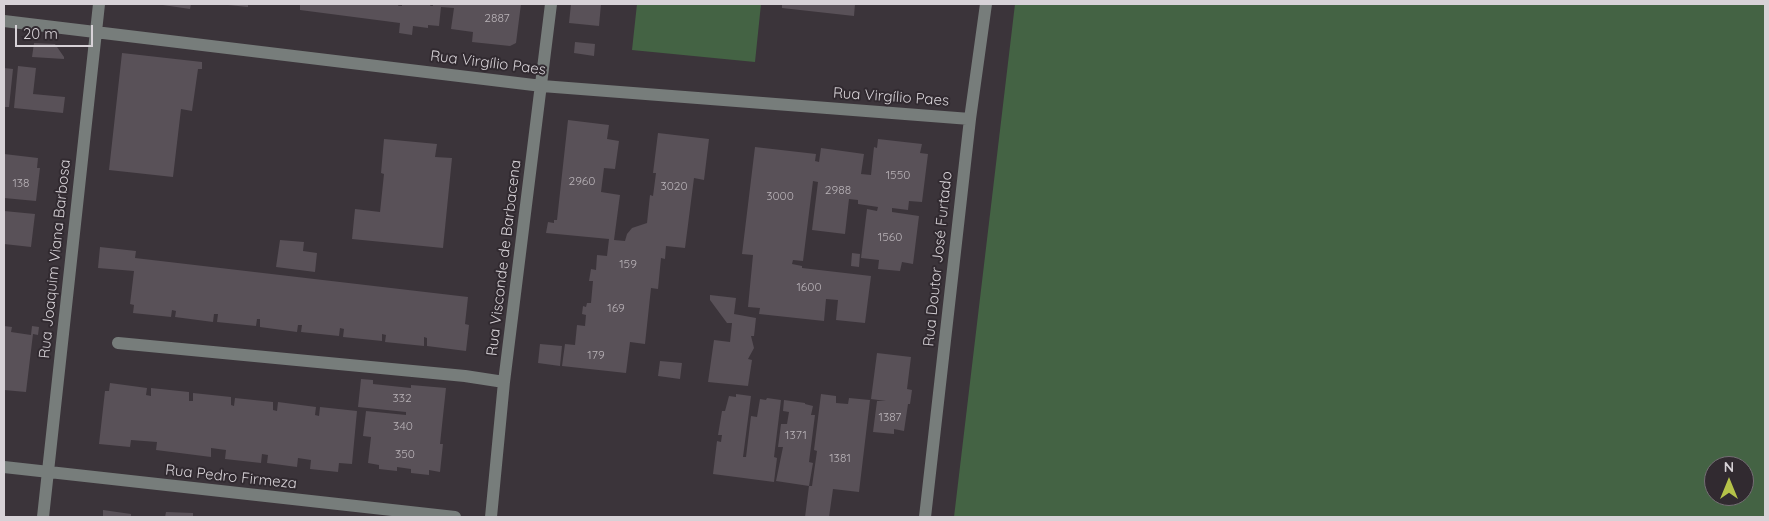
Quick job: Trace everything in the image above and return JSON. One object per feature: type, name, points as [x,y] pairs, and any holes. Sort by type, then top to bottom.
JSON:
[{"type":"street","name":"Rua Joaquim Viana Barbosa","points":[[43,517],[100,4]]},
{"type":"street","name":"Rua Visconde de Barbacena","points":[[491,517],[504,382],[551,4]]},
{"type":"street","name":"Rua Doutor José Furtado","points":[[926,517],[970,119],[986,4]]},
{"type":"street","name":"Rua Virgílio Paes","points":[[4,21],[542,86],[970,119]]},
{"type":"street","points":[[118,343],[465,376],[504,382]]},
{"type":"street","name":"Rua Pedro Firmeza","points":[[4,467],[454,517]]},
{"type":"green space","points":[[637,4],[761,4],[755,62],[632,50]]},
{"type":"green space","points":[[1015,4],[1765,4],[1765,517],[954,517]]},
{"type":"building","points":[[156,4],[191,4],[190,9]]},
{"type":"building","points":[[248,4],[248,7],[228,5]]},
{"type":"building","points":[[300,4],[399,4],[398,6],[402,6],[402,4],[431,4],[430,6],[433,6],[433,4],[521,4],[516,43],[510,46],[472,42],[473,32],[451,29],[454,8],[441,7],[439,26],[428,25],[428,28],[413,26],[412,35],[399,33],[400,23],[300,10]]},
{"type":"building","points":[[571,4],[601,4],[599,26],[569,23]]},
{"type":"building","points":[[782,4],[855,4],[854,16],[782,8]]},
{"type":"building","points":[[575,42],[595,44],[594,56],[574,53]]},
{"type":"building","points":[[34,43],[55,44],[64,59],[32,57]]},
{"type":"building","points":[[122,53],[202,62],[202,69],[198,69],[192,111],[181,109],[173,177],[109,170]]},
{"type":"building","points":[[18,66],[36,68],[33,94],[65,97],[63,113],[14,108]]},
{"type":"building","points":[[4,68],[13,69],[9,107],[4,107]]},
{"type":"building","points":[[568,120],[609,125],[607,139],[619,141],[615,169],[604,168],[601,192],[620,195],[614,240],[625,241],[627,234],[632,228],[647,223],[650,195],[653,196],[656,173],[653,173],[658,133],[709,139],[704,180],[694,178],[685,248],[666,246],[665,259],[661,258],[658,289],[651,288],[645,344],[630,342],[626,373],[562,366],[565,344],[575,345],[577,325],[585,326],[586,315],[582,314],[583,306],[586,307],[587,303],[591,303],[593,281],[589,281],[591,269],[596,270],[597,255],[607,256],[609,239],[546,233],[548,222],[554,223],[554,220],[557,220]]},
{"type":"building","points":[[384,139],[437,144],[435,157],[452,158],[443,248],[352,239],[355,209],[380,212],[384,174],[381,173]]},
{"type":"building","points":[[878,139],[922,144],[920,153],[928,154],[922,202],[909,201],[908,210],[892,208],[892,212],[919,216],[913,264],[902,262],[900,271],[878,269],[879,260],[861,258],[867,209],[877,211],[878,207],[858,204],[858,200],[849,199],[845,234],[812,230],[818,182],[813,181],[803,261],[793,260],[792,264],[802,266],[802,268],[871,276],[865,323],[836,320],[838,300],[826,299],[824,321],[759,314],[760,308],[748,307],[753,255],[742,254],[755,147],[816,154],[815,161],[819,162],[821,148],[864,154],[861,174],[871,175],[874,147],[877,148]]},
{"type":"building","points":[[4,154],[38,158],[37,168],[40,168],[36,201],[4,198]]},
{"type":"building","points":[[4,211],[35,214],[31,247],[4,244]]},
{"type":"building","points":[[280,240],[304,242],[303,251],[317,253],[315,272],[276,267]]},
{"type":"building","points":[[100,247],[136,251],[135,258],[468,297],[465,324],[469,325],[466,351],[427,346],[427,338],[424,337],[424,346],[385,342],[386,335],[382,334],[382,341],[343,337],[344,329],[340,328],[339,336],[301,332],[302,325],[298,325],[297,332],[260,327],[260,319],[257,319],[256,326],[217,322],[218,314],[214,314],[213,322],[175,317],[176,311],[172,310],[171,317],[133,313],[134,305],[130,304],[134,271],[98,268]]},
{"type":"building","points":[[852,253],[860,254],[859,267],[851,266]]},
{"type":"building","points":[[710,295],[736,298],[734,314],[756,318],[754,336],[751,336],[754,348],[748,359],[752,360],[748,386],[708,382],[714,340],[730,342],[732,323],[727,323],[710,300]]},
{"type":"building","points":[[4,326],[12,327],[11,332],[31,335],[32,326],[39,327],[38,335],[33,334],[26,392],[4,390]]},
{"type":"building","points":[[540,344],[562,346],[560,366],[538,363]]},
{"type":"building","points":[[877,353],[911,357],[907,389],[912,390],[910,404],[908,404],[904,431],[894,429],[894,434],[873,432],[877,401],[886,401],[871,399]]},
{"type":"building","points":[[660,361],[682,363],[680,379],[658,376]]},
{"type":"building","points":[[361,379],[373,380],[373,384],[411,388],[411,385],[446,388],[440,444],[443,444],[440,472],[429,470],[429,475],[411,473],[411,469],[397,467],[397,471],[379,469],[379,465],[368,463],[371,437],[363,436],[366,411],[406,415],[406,412],[358,407]]},
{"type":"building","points":[[110,383],[147,388],[146,395],[151,396],[151,388],[189,392],[189,401],[193,401],[193,393],[231,397],[231,405],[234,406],[235,398],[273,402],[273,410],[277,411],[278,402],[316,407],[315,415],[319,416],[320,407],[357,411],[352,464],[339,463],[338,472],[310,469],[311,460],[298,458],[297,467],[267,463],[268,455],[262,454],[261,463],[225,459],[226,450],[211,448],[211,457],[156,450],[157,442],[131,440],[130,447],[99,444],[105,391],[109,391]]},
{"type":"building","points":[[736,394],[751,396],[743,457],[746,457],[751,416],[757,417],[760,399],[781,400],[774,457],[777,458],[774,482],[713,474],[717,441],[721,442],[722,435],[718,435],[722,411],[725,411],[729,396],[736,397]]},
{"type":"building","points":[[821,394],[836,396],[836,403],[848,404],[849,398],[870,400],[859,492],[833,489],[829,517],[805,517],[809,486],[812,486],[817,451],[814,450]]},
{"type":"building","points":[[784,400],[813,406],[811,415],[815,415],[809,462],[813,463],[809,486],[776,481],[783,447],[778,447],[781,424],[787,424],[789,412],[783,411]]},
{"type":"building","points":[[103,510],[131,514],[131,517],[103,517]]},
{"type":"building","points":[[166,512],[193,513],[193,517],[165,517]]}]
